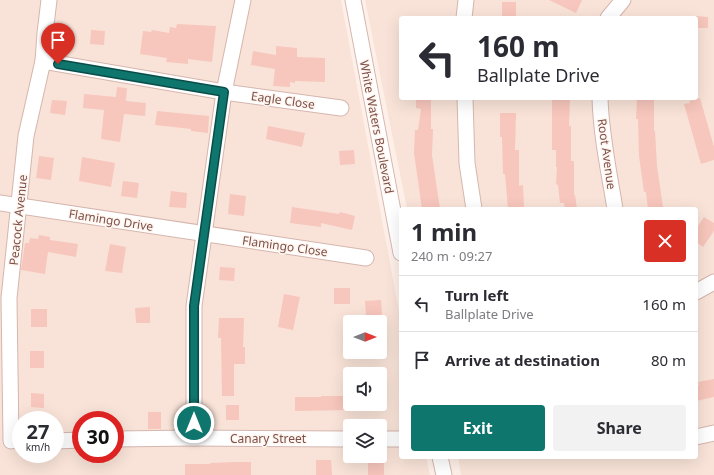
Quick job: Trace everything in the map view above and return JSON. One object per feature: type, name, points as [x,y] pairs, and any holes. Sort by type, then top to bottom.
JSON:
[{"type":"street","name":"Peacock Avenue","points":[[11,442],[9,298],[26,136],[43,61],[50,0]]},
{"type":"street","points":[[194,438],[194,306],[224,92],[243,0]]},
{"type":"street","name":"White Waters Boulevard","points":[[353,0],[399,242]]},
{"type":"street","points":[[464,16],[466,0]]},
{"type":"street","points":[[610,16],[623,0]]},
{"type":"street","name":"Eagle Close","points":[[43,61],[224,92],[341,108]]},
{"type":"street","points":[[465,100],[467,163],[474,207]]},
{"type":"street","name":"Root Avenue","points":[[600,100],[606,161],[615,207]]},
{"type":"street","name":"Flamingo Drive","points":[[0,203],[203,234]]},
{"type":"street","name":"Flamingo Close","points":[[203,234],[366,258]]},
{"type":"street","points":[[698,291],[714,282]]},
{"type":"street","points":[[698,437],[714,433]]},
{"type":"street","name":"Canary Street","points":[[124,439],[343,438]]},
{"type":"street","points":[[387,439],[399,439]]},
{"type":"street","points":[[440,459],[444,475]]},
{"type":"shaded area","points":[[0,0],[341,0],[399,311],[399,459],[426,459],[430,475],[0,475]]},
{"type":"shaded area","points":[[365,0],[714,0],[714,475],[461,475],[458,459],[698,459],[698,207],[407,207]]},
{"type":"building","points":[[549,0],[582,0],[576,13]]},
{"type":"building","points":[[502,2],[516,2],[516,16],[502,16]]},
{"type":"building","points":[[698,16],[708,17],[708,28],[698,28]]},
{"type":"building","points":[[177,24],[216,26],[212,62],[188,59],[188,64],[166,62],[167,58],[140,54],[143,31],[151,32],[152,30],[169,33],[170,27],[176,28]]},
{"type":"building","points":[[91,30],[105,31],[104,45],[90,44]]},
{"type":"building","points":[[276,46],[297,48],[297,57],[325,58],[325,82],[295,81],[295,83],[290,82],[290,87],[273,86],[275,69],[251,65],[253,51],[276,55]]},
{"type":"building","points":[[117,87],[127,88],[126,101],[146,103],[145,116],[124,114],[120,142],[101,139],[104,110],[83,108],[84,94],[116,97]]},
{"type":"building","points":[[700,98],[714,147],[714,160],[701,164],[684,104],[690,103],[689,101],[698,100]]},
{"type":"building","points":[[52,100],[67,101],[65,115],[50,113]]},
{"type":"building","points":[[416,100],[431,100],[431,129],[433,129],[432,155],[440,207],[422,207],[414,153],[415,130],[418,130],[421,109],[416,108]]},
{"type":"building","points":[[552,100],[570,100],[569,126],[571,126],[571,161],[574,161],[574,195],[577,207],[565,207],[564,203],[560,203],[558,185],[556,184],[556,150],[552,150]]},
{"type":"building","points":[[637,100],[654,100],[654,131],[663,207],[648,207],[639,156],[638,119],[636,119]]},
{"type":"building","points":[[157,111],[209,116],[208,133],[191,131],[191,129],[155,125]]},
{"type":"building","points":[[500,113],[516,113],[515,150],[519,150],[519,186],[523,185],[524,207],[508,207],[505,174],[503,174],[502,137],[500,137]]},
{"type":"building","points":[[268,126],[305,133],[302,147],[266,139]]},
{"type":"building","points":[[354,150],[355,164],[340,165],[339,151]]},
{"type":"building","points":[[39,156],[54,158],[51,180],[36,178]]},
{"type":"building","points":[[82,157],[115,163],[111,187],[79,181]]},
{"type":"building","points":[[123,181],[139,183],[137,198],[121,196]]},
{"type":"building","points":[[171,191],[187,193],[186,208],[169,207]]},
{"type":"building","points":[[230,194],[246,196],[244,216],[228,214]]},
{"type":"building","points":[[292,207],[339,214],[340,212],[355,216],[352,230],[321,223],[321,227],[290,223]]},
{"type":"building","points":[[704,217],[714,223],[714,231],[703,247],[698,243],[698,226]]},
{"type":"building","points":[[39,235],[50,237],[50,240],[78,244],[76,257],[48,252],[45,274],[21,270],[25,243],[29,243],[30,238],[38,239]]},
{"type":"building","points":[[110,244],[126,247],[122,273],[105,271]]},
{"type":"building","points":[[220,267],[235,268],[234,281],[219,280]]},
{"type":"building","points":[[334,288],[350,288],[350,304],[334,304]]},
{"type":"building","points":[[284,294],[300,297],[293,330],[278,327]]},
{"type":"building","points":[[381,300],[382,315],[366,315],[365,301]]},
{"type":"building","points":[[150,307],[150,323],[136,323],[135,308]]},
{"type":"building","points":[[31,309],[47,309],[47,327],[31,327]]},
{"type":"building","points":[[219,318],[244,318],[243,347],[245,347],[245,364],[234,364],[234,396],[222,396],[221,338],[218,338]]},
{"type":"building","points":[[30,351],[44,351],[44,368],[30,368]]},
{"type":"building","points":[[714,379],[714,397],[698,401],[698,382]]},
{"type":"building","points":[[31,393],[44,394],[44,408],[31,407]]},
{"type":"building","points":[[343,396],[343,410],[295,411],[295,397]]},
{"type":"building","points":[[226,405],[239,405],[239,420],[226,420]]},
{"type":"building","points":[[148,412],[161,412],[161,429],[148,429]]},
{"type":"building","points":[[316,460],[331,460],[332,475],[316,475]]},
{"type":"building","points":[[251,462],[251,475],[185,475],[185,464]]},
{"type":"building","points":[[368,463],[384,463],[384,475],[368,475]]},
{"type":"route","points":[[58,64],[224,92],[194,306],[194,423]]}]
